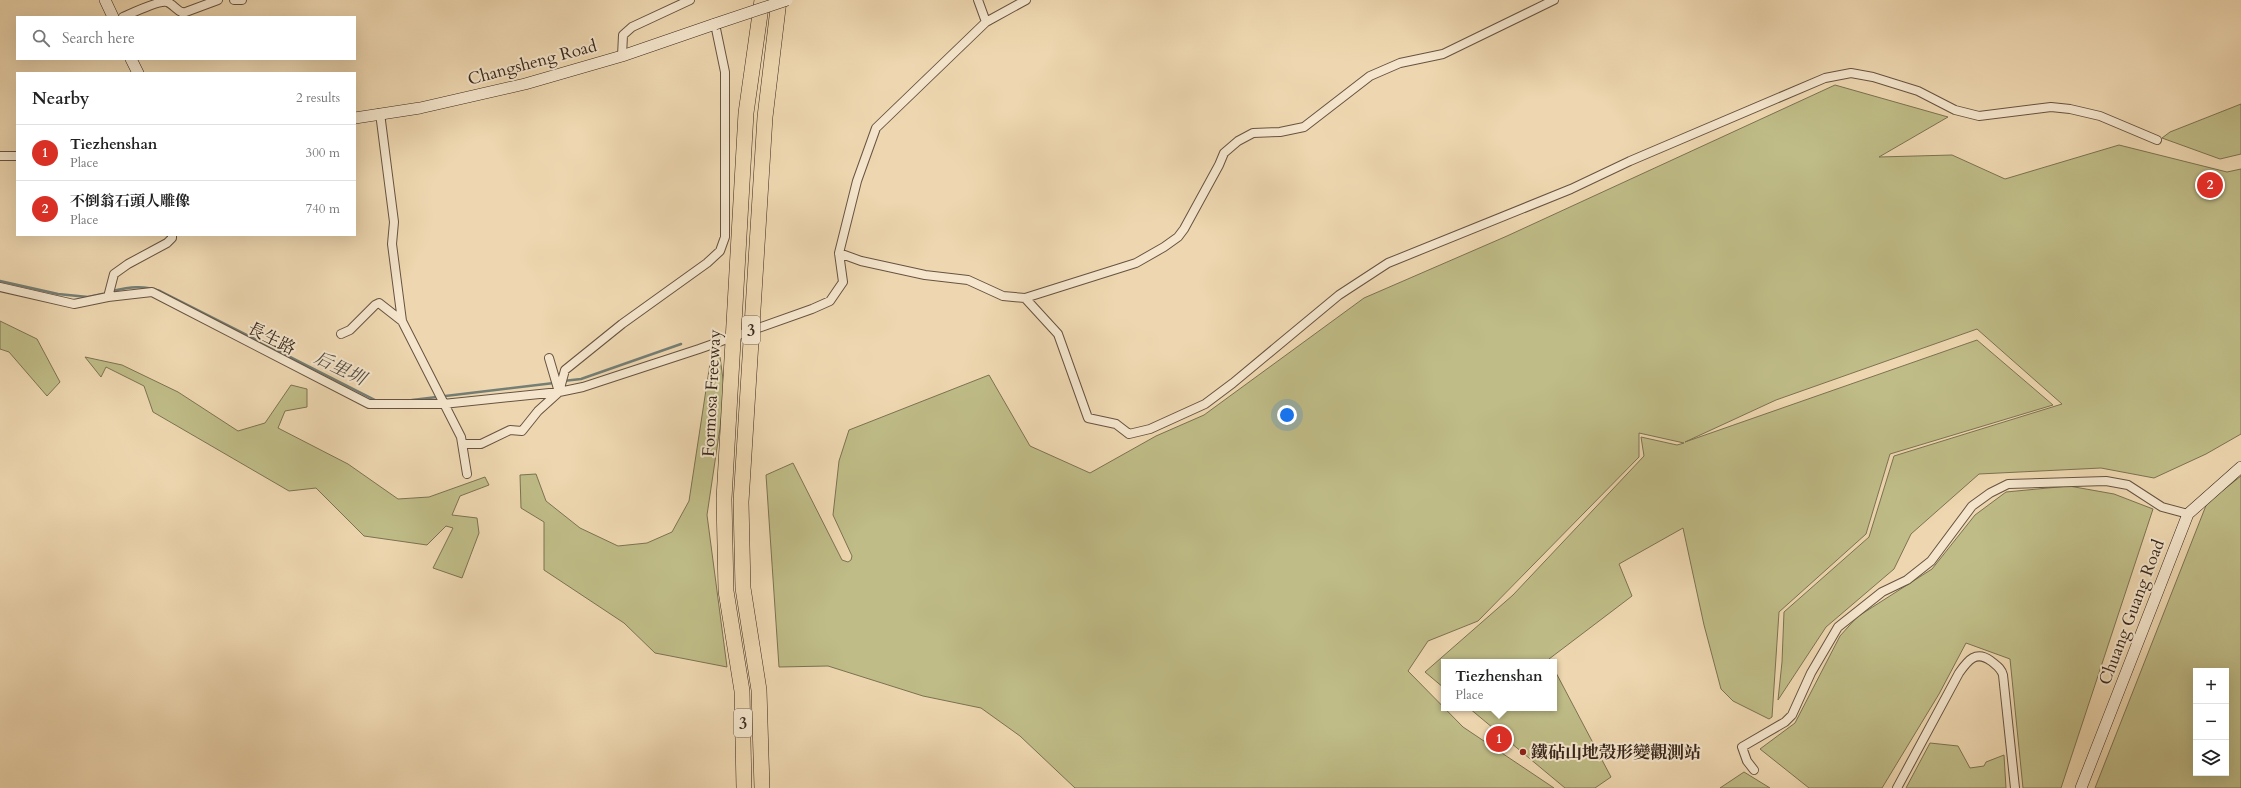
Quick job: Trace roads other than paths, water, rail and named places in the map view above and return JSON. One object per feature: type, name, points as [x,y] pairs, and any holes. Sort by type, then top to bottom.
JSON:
[{"type":"highway","name":"Formosa Freeway","points":[[744,788],[742,691],[726,591],[724,499],[746,113],[762,0]]},
{"type":"highway","name":"3","points":[[762,788],[759,690],[743,588],[741,502],[765,117],[779,0]]},
{"type":"street","points":[[105,0],[113,16]]},
{"type":"street","points":[[125,16],[159,1],[168,2],[176,10],[183,13],[218,0]]},
{"type":"street","points":[[234,0],[242,0]]},
{"type":"street","points":[[622,56],[623,34],[632,27],[690,0]]},
{"type":"street","name":"Changsheng Road","points":[[356,118],[420,108],[525,84],[622,56],[787,0]]},
{"type":"street","points":[[978,0],[986,22]]},
{"type":"street","points":[[1026,0],[986,22],[876,128],[857,182],[840,253],[861,261],[925,275],[968,280],[1003,296],[1025,298],[1136,263],[1178,237],[1219,166],[1224,153],[1238,141],[1253,133],[1280,132],[1304,127],[1370,76],[1400,63],[1443,54],[1554,0]]},
{"type":"street","points":[[463,444],[481,444],[510,430],[522,430],[538,411],[558,392],[565,370],[622,324],[707,264],[720,251],[725,237],[725,72],[715,24]]},
{"type":"street","points":[[132,60],[138,72]]},
{"type":"street","points":[[1025,298],[1058,334],[1088,418],[1116,424],[1130,434],[1150,429],[1205,404],[1234,383],[1338,296],[1388,263],[1571,190],[1630,161],[1825,78],[1851,74],[1873,77],[1918,92],[1955,110],[1979,116],[2051,107],[2070,109],[2100,116],[2157,140]]},
{"type":"street","points":[[380,113],[394,222],[392,244],[402,321],[463,444],[467,474]]},
{"type":"street","points":[[0,156],[16,156]]},
{"type":"street","points":[[108,297],[114,274],[128,264],[167,243],[172,236]]},
{"type":"street","name":"長生路","points":[[0,287],[74,304],[108,297],[152,292],[369,404],[443,404],[558,392],[582,387],[699,349],[812,309],[830,301],[843,282],[840,253]]},
{"type":"street","points":[[341,334],[350,330],[375,305],[379,303],[402,321]]},
{"type":"street","points":[[549,358],[558,392]]},
{"type":"street","name":"Chuang Guang Road","points":[[2081,788],[2188,514],[2241,467]]},
{"type":"street","points":[[1754,770],[1747,761],[1742,747],[1785,722],[1792,715],[1811,673],[1838,627],[1882,592],[1907,580],[1930,561],[1972,506],[1990,493],[2008,484],[2106,481],[2128,485],[2162,507],[2188,514]]},
{"type":"street","points":[[1897,788],[1959,673],[1968,660],[1975,656],[1986,657],[2002,669],[2015,788]]},
{"type":"waterway","name":"后里圳","points":[[0,281],[58,294],[88,297],[107,293]]},
{"type":"waterway","name":"后里圳","points":[[112,291],[136,287],[160,291],[377,401]]},
{"type":"waterway","name":"后里圳","points":[[563,381],[581,379],[681,344]]},
{"type":"waterway","name":"后里圳","points":[[412,400],[554,383]]},
{"type":"place","name":"不倒翁石頭人雕像","points":[[2210,185]]},
{"type":"place","name":"Tiezhenshan","points":[[1499,739]]},
{"type":"place","name":"鐵砧山地殼形變觀測站","points":[[1523,752]]}]
